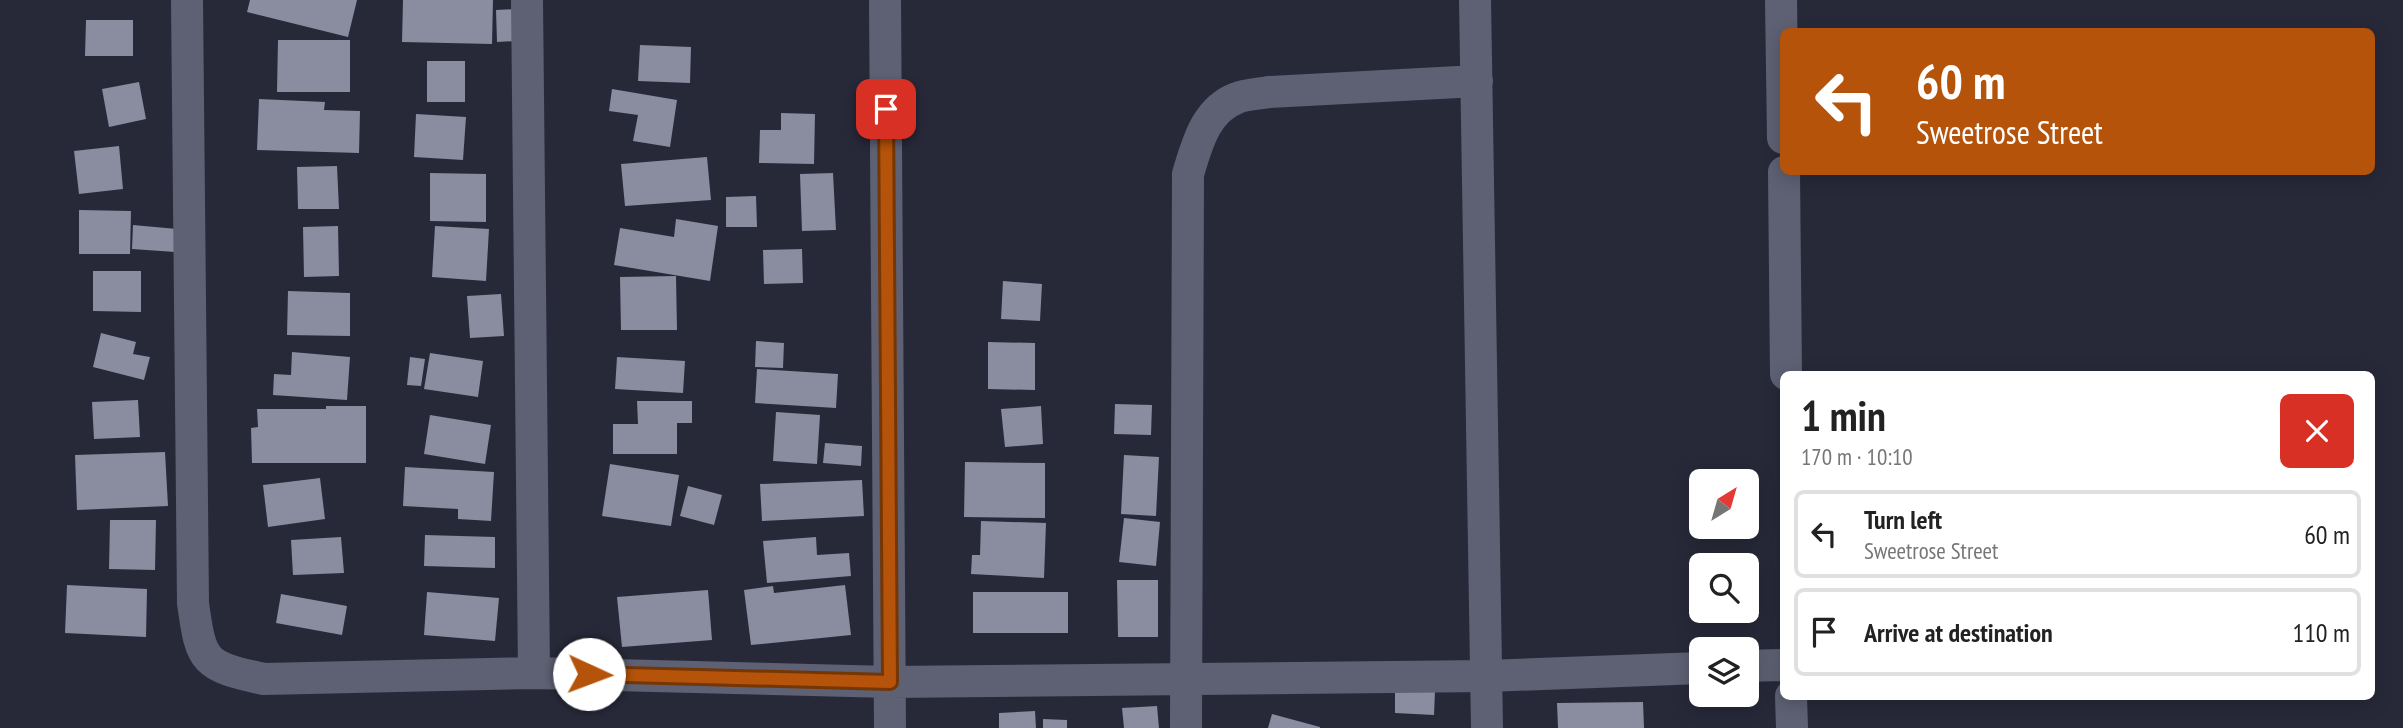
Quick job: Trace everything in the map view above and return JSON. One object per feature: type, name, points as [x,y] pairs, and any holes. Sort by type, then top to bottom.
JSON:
[{"type":"street","points":[[187,0],[193,603],[202,651],[216,665],[264,679],[534,673],[890,682],[1486,676],[1689,668]]},
{"type":"street","points":[[527,0],[534,673]]},
{"type":"street","points":[[886,0],[890,728]]},
{"type":"street","points":[[1475,0],[1488,728]]},
{"type":"street","points":[[1781,0],[1781,28]]},
{"type":"street","points":[[1186,728],[1188,174],[1200,135],[1215,112],[1236,98],[1269,92],[1477,80]]},
{"type":"street","points":[[1784,175],[1786,371]]},
{"type":"street","points":[[1759,666],[1780,665]]},
{"type":"street","points":[[1791,700],[1792,728]]},
{"type":"building","points":[[250,0],[357,0],[348,37],[247,12]]},
{"type":"building","points":[[403,0],[493,0],[492,44],[402,42]]},
{"type":"building","points":[[516,9],[517,41],[497,42],[496,10]]},
{"type":"building","points":[[86,20],[133,20],[133,56],[85,56]]},
{"type":"building","points":[[278,40],[350,40],[350,92],[277,92]]},
{"type":"building","points":[[640,45],[691,47],[690,83],[638,81]]},
{"type":"building","points":[[427,61],[465,61],[465,102],[427,102]]},
{"type":"building","points":[[139,82],[146,119],[109,127],[102,89]]},
{"type":"building","points":[[612,89],[677,100],[670,147],[633,141],[638,115],[609,111]]},
{"type":"building","points":[[259,99],[325,102],[324,110],[360,111],[359,153],[257,150]]},
{"type":"building","points":[[781,113],[815,114],[814,164],[759,163],[760,130],[781,130]]},
{"type":"building","points":[[416,114],[466,117],[463,160],[414,157]]},
{"type":"building","points":[[119,146],[123,189],[79,194],[74,151]]},
{"type":"building","points":[[707,157],[711,200],[625,206],[621,164]]},
{"type":"building","points":[[337,166],[339,209],[298,209],[297,167]]},
{"type":"building","points":[[430,173],[486,174],[486,222],[430,221]]},
{"type":"building","points":[[833,173],[836,230],[802,231],[800,174]]},
{"type":"building","points":[[756,196],[757,227],[726,227],[726,197]]},
{"type":"building","points":[[79,210],[131,211],[130,254],[79,254]]},
{"type":"building","points":[[676,219],[718,226],[710,281],[614,265],[620,228],[674,237]]},
{"type":"building","points":[[133,225],[177,229],[175,252],[132,249]]},
{"type":"building","points":[[338,226],[339,276],[304,277],[303,227]]},
{"type":"building","points":[[435,226],[489,229],[486,281],[432,277]]},
{"type":"building","points":[[802,249],[803,283],[764,284],[763,250]]},
{"type":"building","points":[[93,271],[141,271],[141,312],[93,311]]},
{"type":"building","points":[[676,276],[677,330],[621,330],[620,277]]},
{"type":"building","points":[[1003,281],[1042,284],[1040,321],[1001,319]]},
{"type":"building","points":[[288,291],[350,293],[350,336],[287,335]]},
{"type":"building","points":[[501,294],[504,336],[470,338],[467,296]]},
{"type":"building","points":[[101,333],[136,342],[133,354],[150,357],[144,380],[93,367]]},
{"type":"building","points":[[756,341],[784,343],[783,368],[755,367]]},
{"type":"building","points":[[988,342],[1035,343],[1035,390],[988,389]]},
{"type":"building","points":[[292,352],[350,357],[347,400],[273,395],[274,374],[291,375]]},
{"type":"building","points":[[430,353],[483,361],[478,397],[424,389]]},
{"type":"building","points":[[410,357],[425,359],[421,386],[407,385]]},
{"type":"building","points":[[617,357],[685,361],[683,393],[615,389]]},
{"type":"building","points":[[757,369],[838,374],[836,408],[755,403]]},
{"type":"building","points":[[138,400],[140,437],[94,439],[92,402]]},
{"type":"building","points":[[637,401],[692,401],[692,423],[677,423],[677,454],[613,454],[613,424],[638,424]]},
{"type":"building","points":[[1115,404],[1152,405],[1151,435],[1114,434]]},
{"type":"building","points":[[326,406],[366,406],[366,463],[252,463],[251,428],[258,427],[257,409],[326,409]]},
{"type":"building","points":[[1041,406],[1043,444],[1005,447],[1001,409]]},
{"type":"building","points":[[776,412],[820,415],[817,464],[773,461]]},
{"type":"building","points":[[430,415],[491,425],[485,464],[424,454]]},
{"type":"building","points":[[825,443],[862,446],[861,466],[823,463]]},
{"type":"building","points":[[165,452],[168,506],[77,510],[75,455]]},
{"type":"building","points":[[1124,455],[1159,457],[1156,516],[1121,514]]},
{"type":"building","points":[[965,462],[1045,463],[1045,518],[964,517]]},
{"type":"building","points":[[610,464],[679,475],[671,526],[602,516]]},
{"type":"building","points":[[405,467],[494,472],[491,521],[458,519],[458,509],[403,506]]},
{"type":"building","points":[[320,478],[325,519],[268,527],[263,485]]},
{"type":"building","points":[[862,480],[864,516],[762,521],[760,484]]},
{"type":"building","points":[[688,486],[722,495],[714,525],[680,516]]},
{"type":"building","points":[[1124,518],[1160,522],[1156,566],[1119,562]]},
{"type":"building","points":[[110,520],[156,520],[155,570],[109,569]]},
{"type":"building","points":[[981,521],[1046,523],[1044,578],[971,574],[972,555],[980,555]]},
{"type":"building","points":[[425,535],[495,537],[495,568],[424,566]]},
{"type":"building","points":[[341,537],[344,573],[293,575],[291,540]]},
{"type":"building","points":[[816,537],[817,555],[849,553],[851,576],[767,583],[763,541]]},
{"type":"building","points":[[1117,580],[1158,580],[1158,637],[1118,637]]},
{"type":"building","points":[[67,585],[147,589],[146,637],[65,633]]},
{"type":"building","points":[[845,585],[851,635],[751,645],[744,590],[773,586],[774,593]]},
{"type":"building","points":[[708,590],[712,640],[622,647],[617,597]]},
{"type":"building","points":[[427,592],[499,598],[495,641],[424,635]]},
{"type":"building","points":[[973,592],[1068,592],[1068,633],[973,633]]},
{"type":"building","points":[[281,594],[347,606],[342,635],[276,623]]},
{"type":"building","points":[[1395,690],[1435,691],[1434,715],[1395,713]]},
{"type":"building","points":[[1643,702],[1644,728],[1558,728],[1557,703]]},
{"type":"building","points":[[1157,706],[1159,728],[1124,728],[1122,708]]},
{"type":"building","points":[[1035,711],[1036,728],[999,728],[999,713]]},
{"type":"building","points":[[1272,714],[1320,727],[1320,728],[1268,728]]},
{"type":"building","points":[[1043,719],[1067,720],[1067,728],[1043,728]]},
{"type":"route","points":[[589,674],[890,682],[886,109]]}]
